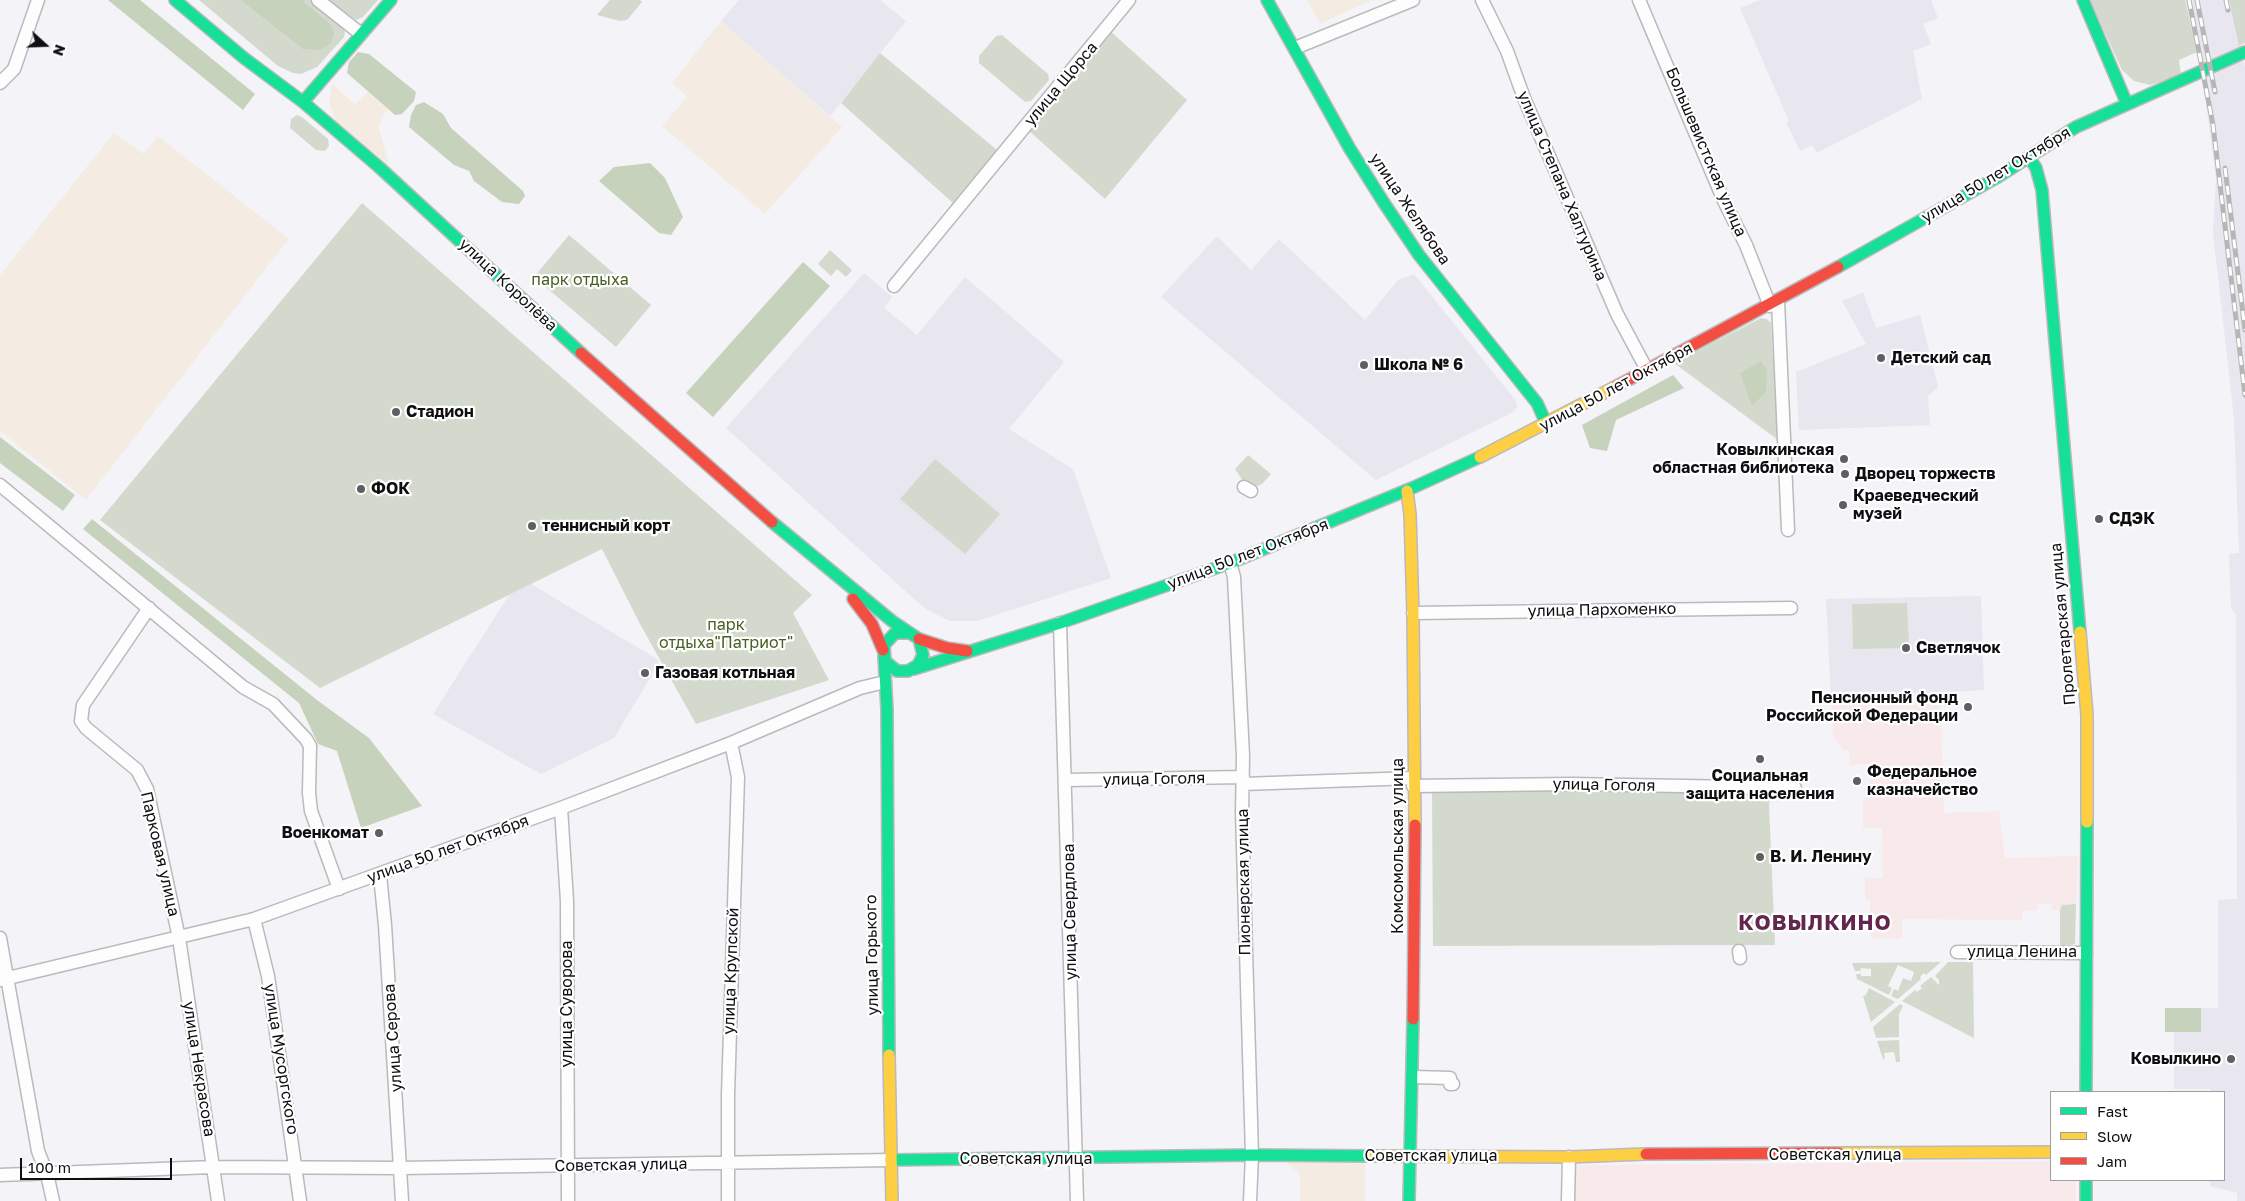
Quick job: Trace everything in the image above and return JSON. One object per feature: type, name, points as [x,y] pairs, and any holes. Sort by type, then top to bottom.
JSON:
[{"type":"street","points":[[0,82],[14,69],[38,0]]},
{"type":"street","name":"улица Королёва","points":[[175,0],[244,58],[303,102],[379,167],[604,375],[835,577],[914,636]]},
{"type":"street","points":[[318,0],[361,34]]},
{"type":"street","points":[[303,102],[391,0]]},
{"type":"street","name":"улица Щорса","points":[[894,286],[1129,0]]},
{"type":"street","name":"улица Желябова","points":[[1267,0],[1350,149],[1414,247],[1537,403],[1546,423]]},
{"type":"street","points":[[1295,48],[1413,0]]},
{"type":"street","name":"улица Степана Халтурина","points":[[1482,0],[1507,51],[1524,98],[1617,314],[1646,370]]},
{"type":"street","name":"Большевистская улица","points":[[1639,0],[1721,192],[1774,303],[1788,530]]},
{"type":"street","points":[[2083,0],[2127,104]]},
{"type":"street","name":"улица 50 лет Октября","points":[[911,670],[1060,623],[1230,563],[1407,491],[1516,440],[1774,303],[1996,178],[2076,127],[2245,52]]},
{"type":"street","name":"Пролетарская улица","points":[[2029,157],[2041,181],[2043,199],[2087,715],[2086,1091]]},
{"type":"street","points":[[0,485],[243,687],[273,704],[306,739],[310,746],[309,794],[311,811],[339,889]]},
{"type":"street","name":"Комсомольская улица","points":[[1407,491],[1410,514],[1413,613],[1413,782],[1416,872],[1410,1201]]},
{"type":"street","name":"Пионерская улица","points":[[1230,563],[1234,577],[1243,781],[1252,1155],[1250,1201]]},
{"type":"street","name":"улица Королёва","points":[[835,577],[868,618],[883,653]]},
{"type":"street","name":"Парковая улица","points":[[149,608],[83,705],[81,721],[86,728],[137,770],[147,789],[178,938]]},
{"type":"street","name":"улица Пархоменко","points":[[1413,613],[1791,608]]},
{"type":"street","name":"улица Свердлова","points":[[1060,623],[1077,1201]]},
{"type":"street","points":[[900,632],[914,636],[922,644],[923,655],[911,670],[892,669],[885,661],[883,653],[891,636],[900,632]]},
{"type":"street","name":"улица 50 лет Октября","points":[[914,636],[958,651],[973,651]]},
{"type":"street","name":"улица Горького","points":[[883,653],[887,710],[887,933],[892,1201]]},
{"type":"street","name":"улица Горького","points":[[887,710],[892,684],[899,676],[911,670]]},
{"type":"street","name":"улица 50 лет Октября","points":[[4,979],[254,919],[561,808],[731,743],[860,688],[885,682]]},
{"type":"street","name":"улица Крупской","points":[[728,1201],[727,1164],[738,777],[731,743]]},
{"type":"street","name":"улица Гоголя","points":[[1066,780],[1413,782],[1795,788]]},
{"type":"street","name":"улица Суворова","points":[[561,808],[566,901],[568,1201]]},
{"type":"street","name":"улица Серова","points":[[380,874],[385,925],[402,1201]]},
{"type":"street","name":"улица Мусоргского","points":[[254,919],[268,976],[297,1168],[300,1201]]},
{"type":"street","points":[[0,938],[4,979],[37,1141],[53,1201]]},
{"type":"street","name":"улица Некрасова","points":[[178,938],[218,1201]]},
{"type":"street","name":"улица Ленина","points":[[1957,952],[2086,953]]},
{"type":"street","points":[[1413,1077],[1450,1078],[1450,1084],[1453,1084]]},
{"type":"street","name":"Советская улица","points":[[0,1175],[213,1167],[401,1168],[1252,1155],[1569,1157],[1632,1154],[2050,1152]]},
{"type":"street","points":[[1568,1201],[1569,1157]]},
{"type":"street","points":[[2086,1181],[2086,1201]]},
{"type":"shaded area","points":[[739,0],[880,0],[906,21],[830,116],[721,21]]},
{"type":"shaded area","points":[[1307,0],[1371,0],[1320,24]]},
{"type":"shaded area","points":[[1760,0],[1931,0],[1938,18],[1923,24],[1931,44],[1913,51],[1922,99],[1817,153],[1812,145],[1800,151],[1786,122],[1789,121],[1740,8]]},
{"type":"shaded area","points":[[2185,0],[2229,0],[2245,67],[2245,1201],[2237,1201],[2237,1193],[2210,1186],[2210,1181],[2225,1181],[2225,1091],[2174,1089],[2174,1032],[2201,1032],[2201,1008],[2218,1008],[2218,900],[2237,899],[2236,615],[2231,608],[2229,554],[2239,553],[2234,419],[2213,232],[2216,179],[2203,80]]},
{"type":"shaded area","points":[[721,21],[842,127],[765,214],[662,126],[687,97],[672,83]]},
{"type":"shaded area","points":[[332,84],[355,104],[368,92],[388,110],[383,115],[379,128],[389,165],[336,123],[329,100]]},
{"type":"shaded area","points":[[114,133],[144,154],[158,136],[289,239],[86,500],[0,431],[0,275]]},
{"type":"shaded area","name":"Школа № 6","points":[[1217,236],[1251,270],[1279,239],[1365,320],[1398,280],[1414,274],[1516,401],[1517,407],[1513,412],[1376,480],[1161,297]]},
{"type":"shaded area","points":[[864,273],[892,297],[884,308],[917,335],[965,277],[1064,362],[1009,429],[1073,469],[1111,578],[977,621],[950,621],[926,609],[913,598],[726,428]]},
{"type":"shaded area","name":"Детский сад","points":[[1863,292],[1876,328],[1920,315],[1938,387],[1928,396],[1930,425],[1799,430],[1796,372],[1866,344],[1842,301]]},
{"type":"shaded area","points":[[531,584],[657,659],[659,663],[614,738],[541,774],[433,714],[509,595]]},
{"type":"shaded area","name":"Светлячок","points":[[1981,596],[1984,690],[1831,698],[1826,599]]},
{"type":"shaded area","points":[[1940,692],[1944,813],[1999,811],[2005,858],[2078,856],[2076,904],[2065,905],[2060,910],[2052,910],[2051,903],[2038,904],[2038,910],[2022,911],[2022,920],[1902,919],[1902,938],[1871,939],[1870,901],[1865,900],[1865,878],[1883,878],[1882,828],[1863,828],[1863,799],[1870,798],[1869,764],[1850,765],[1849,750],[1843,750],[1833,737],[1831,698]]},
{"type":"shaded area","points":[[2050,1161],[2050,1181],[2076,1181],[2076,1201],[1572,1201],[1574,1170],[1579,1165]]},
{"type":"shaded area","points":[[1286,1162],[1365,1162],[1365,1201],[1300,1201],[1300,1174]]},
{"type":"green space","points":[[108,0],[140,0],[255,94],[243,110]]},
{"type":"green space","points":[[199,0],[310,0],[341,25],[345,32],[344,37],[317,67],[301,74],[293,73],[278,66]]},
{"type":"green space","points":[[241,0],[302,0],[331,25],[334,33],[331,43],[320,50],[303,49]]},
{"type":"green space","points":[[328,0],[378,0],[363,17],[356,20]]},
{"type":"green space","points":[[610,0],[640,0],[642,2],[627,20],[620,21],[597,15]]},
{"type":"green space","points":[[2090,0],[2185,0],[2197,52],[2179,60],[2181,75],[2150,85],[2134,81],[2122,70]]},
{"type":"green space","points":[[2229,0],[2245,0],[2245,43],[2239,46]]},
{"type":"green space","points":[[1109,30],[1187,100],[1105,199],[1027,129]]},
{"type":"green space","points":[[1002,35],[1048,74],[1049,80],[1031,101],[1025,102],[979,63],[979,56],[996,36]]},
{"type":"green space","points":[[358,52],[369,54],[416,92],[414,101],[402,114],[395,115],[347,73],[349,62]]},
{"type":"green space","points":[[880,53],[997,150],[953,203],[841,103]]},
{"type":"green space","points":[[424,102],[443,114],[451,128],[523,191],[525,196],[519,204],[502,202],[474,181],[469,171],[454,165],[409,127],[411,115],[416,105]]},
{"type":"green space","points":[[297,115],[328,139],[329,146],[325,151],[316,150],[290,128],[291,119]]},
{"type":"green space","points":[[650,163],[665,178],[683,217],[671,235],[659,233],[599,181],[614,167]]},
{"type":"green space","name":"Стадион","points":[[362,203],[812,595],[793,613],[829,680],[696,724],[640,624],[602,549],[320,688],[100,520]]},
{"type":"green space","name":"парк отдыха","points":[[569,235],[651,305],[616,347],[534,277]]},
{"type":"green space","points":[[830,250],[852,270],[846,277],[837,269],[831,276],[818,264]]},
{"type":"green space","points":[[803,262],[830,286],[713,417],[686,393]]},
{"type":"green space","points":[[1761,318],[1767,319],[1771,323],[1778,440],[1674,363]]},
{"type":"green space","points":[[1761,361],[1767,371],[1766,392],[1752,406],[1740,373]]},
{"type":"green space","points":[[1673,375],[1684,388],[1616,420],[1607,451],[1590,448],[1582,425]]},
{"type":"green space","points":[[0,437],[75,495],[63,511],[0,463]]},
{"type":"green space","points":[[1248,455],[1271,474],[1262,484],[1249,490],[1235,469]]},
{"type":"green space","points":[[935,459],[1000,514],[965,554],[900,499]]},
{"type":"green space","points":[[92,519],[317,700],[369,738],[422,806],[361,828],[337,751],[318,744],[299,703],[83,529]]},
{"type":"green space","points":[[1907,603],[1909,648],[1853,649],[1852,604]]},
{"type":"green space","points":[[1432,791],[1772,791],[1769,803],[1775,945],[1433,946]]},
{"type":"green space","points":[[2076,904],[2075,944],[2060,947],[2060,910],[2062,905]]},
{"type":"green space","points":[[1941,962],[1926,975],[1924,973],[1920,977],[1921,979],[1898,999],[1891,996],[1894,989],[1898,991],[1903,978],[1911,981],[1914,972],[1898,965],[1888,986],[1892,988],[1889,995],[1857,979],[1856,974],[1871,976],[1871,969],[1861,968],[1860,971],[1855,971],[1852,963]]},
{"type":"green space","points":[[1948,962],[1973,962],[1974,1038],[1902,1001],[1915,990],[1917,992],[1922,988],[1920,986],[1931,977],[1939,985],[1939,980],[1935,976]]},
{"type":"green space","points":[[1869,988],[1895,1002],[1871,1022],[1863,996],[1866,995]]},
{"type":"green space","points":[[1900,1004],[1903,1006],[1899,1014],[1899,1037],[1876,1038],[1873,1027]]},
{"type":"green space","points":[[2165,1008],[2201,1008],[2201,1032],[2165,1032]]},
{"type":"green space","points":[[1899,1040],[1900,1062],[1896,1062],[1894,1052],[1884,1053],[1885,1058],[1883,1059],[1877,1041]]},
{"type":"railway","points":[[2189,0],[2213,125],[2245,395]]},
{"type":"railway","points":[[2197,0],[2215,92]]},
{"type":"railway","points":[[2226,0],[2228,10]]},
{"type":"railway","points":[[2225,168],[2245,330]]},
{"type":"traffic: fast","points":[[175,0],[244,58],[303,102],[379,167],[581,353]]},
{"type":"traffic: fast","points":[[303,102],[391,0]]},
{"type":"traffic: fast","points":[[1267,0],[1350,149],[1384,203],[1419,255],[1537,403],[1546,423]]},
{"type":"traffic: fast","points":[[2083,0],[2127,104]]},
{"type":"traffic: fast","points":[[1838,267],[1996,178],[2076,127],[2245,52]]},
{"type":"traffic: fast","points":[[2029,157],[2036,168],[2042,190],[2080,632]]},
{"type":"traffic: fast","points":[[914,669],[1060,623],[1230,563],[1412,488],[1480,457]]},
{"type":"traffic: fast","points":[[772,522],[892,621],[919,639],[923,655],[918,665],[908,671],[897,671],[885,661],[884,645],[895,633],[910,633]]},
{"type":"traffic: fast","points":[[884,656],[887,709],[889,1055]]},
{"type":"traffic: fast","points":[[2086,1091],[2087,822]]},
{"type":"traffic: fast","points":[[1409,1201],[1413,1019]]},
{"type":"traffic: fast","points":[[891,1160],[1252,1155],[1373,1156]]},
{"type":"traffic: fast","points":[[2086,1181],[2086,1201]]},
{"type":"traffic: slow","points":[[1480,457],[1617,386]]},
{"type":"traffic: slow","points":[[1407,491],[1410,514],[1413,613],[1415,825]]},
{"type":"traffic: slow","points":[[2080,632],[2087,715],[2087,822]]},
{"type":"traffic: slow","points":[[889,1055],[892,1201]]},
{"type":"traffic: slow","points":[[1839,1153],[2050,1152]]},
{"type":"traffic: slow","points":[[1373,1156],[1569,1157],[1646,1154]]},
{"type":"traffic: jam","points":[[1617,386],[1838,267]]},
{"type":"traffic: jam","points":[[581,353],[772,522]]},
{"type":"traffic: jam","points":[[853,599],[872,624],[883,650]]},
{"type":"traffic: jam","points":[[919,639],[947,648],[967,651]]},
{"type":"traffic: jam","points":[[1413,1019],[1415,825]]},
{"type":"traffic: jam","points":[[1646,1154],[1839,1153]]},
{"type":"place","name":"Детский сад","points":[[1881,358]]},
{"type":"place","name":"Школа № 6","points":[[1364,365]]},
{"type":"place","name":"Стадион","points":[[396,412]]},
{"type":"place","name":"Ковылкинская областная библиотека","points":[[1844,459]]},
{"type":"place","name":"Дворец торжеств","points":[[1845,474]]},
{"type":"place","name":"ФОК","points":[[361,489]]},
{"type":"place","name":"Краеведческий музей","points":[[1843,505]]},
{"type":"place","name":"СДЭК","points":[[2099,519]]},
{"type":"place","name":"теннисный корт","points":[[532,526]]},
{"type":"place","name":"Светлячок","points":[[1906,648]]},
{"type":"place","name":"Газовая котльная","points":[[645,673]]},
{"type":"place","name":"Пенсионный фонд Российской Федерации","points":[[1968,707]]},
{"type":"place","name":"Социальная защита населения","points":[[1760,759]]},
{"type":"place","name":"Федеральное казначейство","points":[[1857,781]]},
{"type":"place","name":"Военкомат","points":[[379,833]]},
{"type":"place","name":"В. И. Ленину","points":[[1760,857]]},
{"type":"place","name":"Ковылкино","points":[[2231,1059]]},
{"type":"district","name":"КОВЫЛКИНО","points":[[1815,923]]},
{"type":"park label","name":"парк отдыха\"Патриот\"","points":[[726,634]]}]
